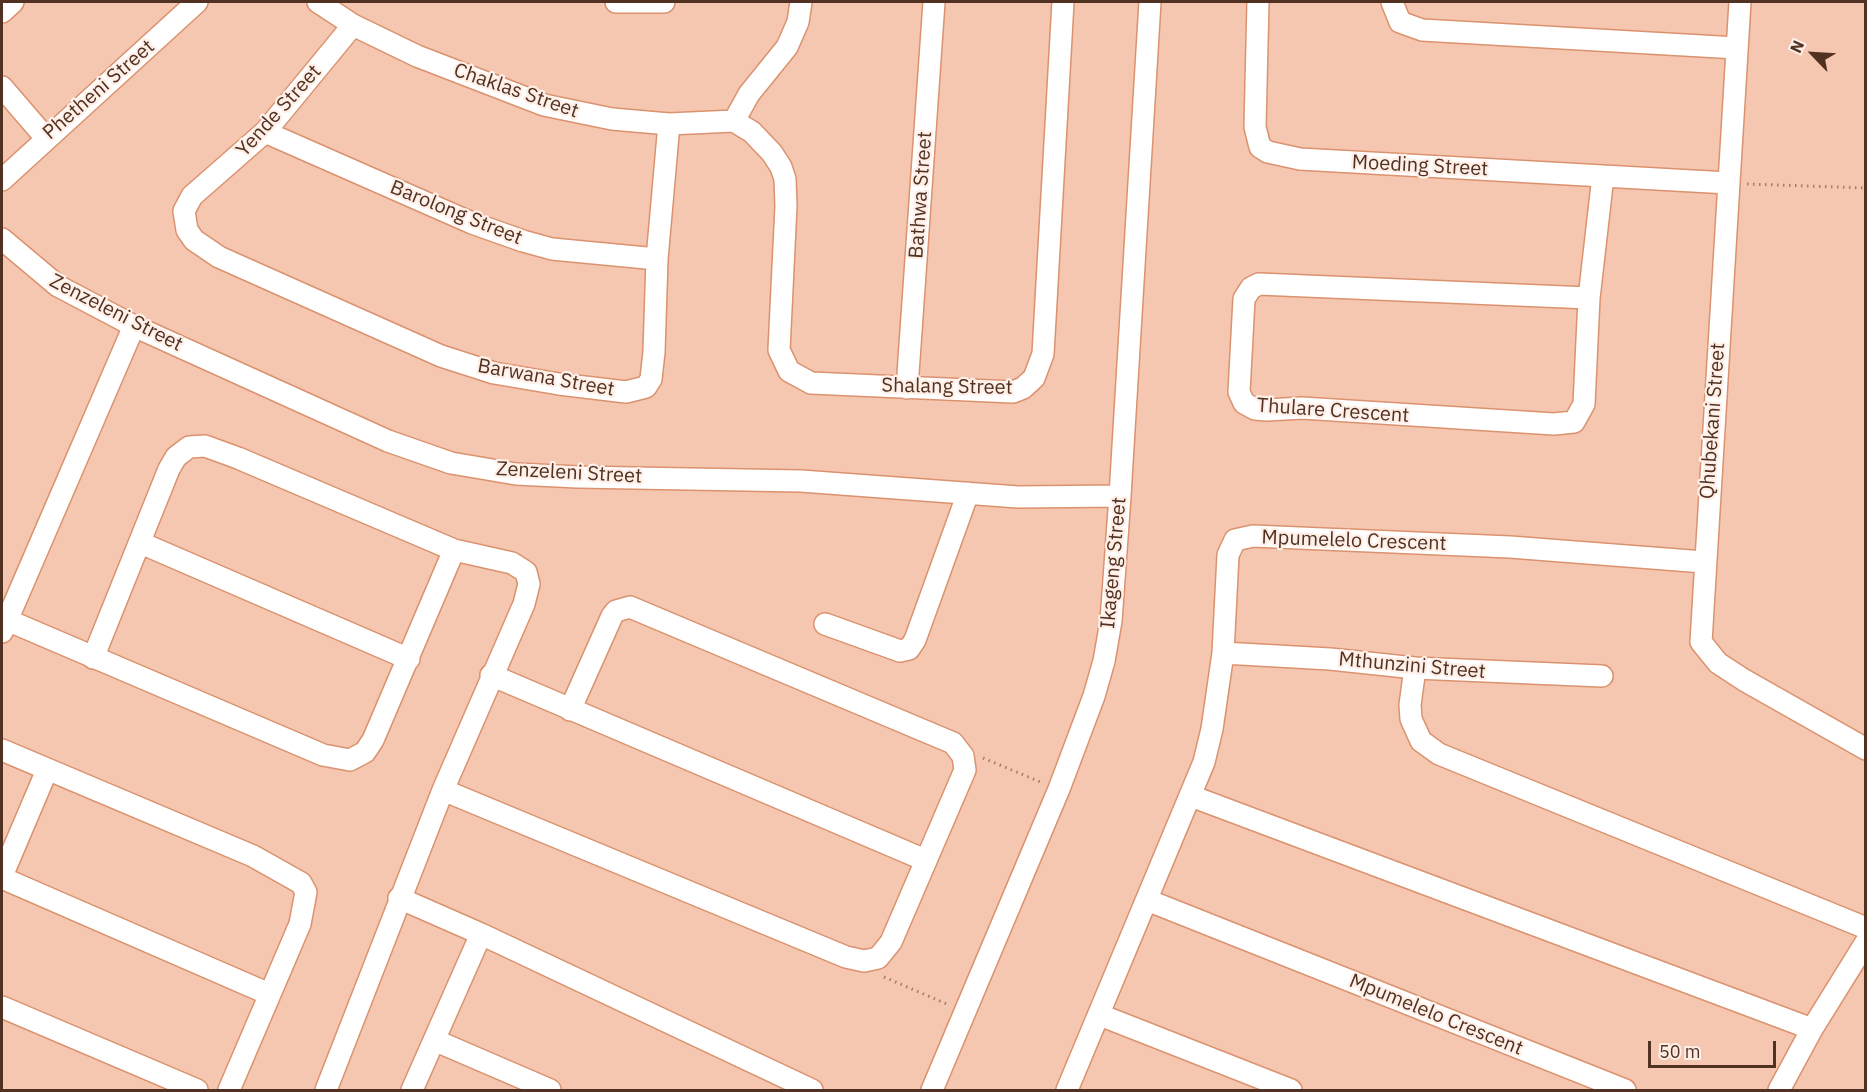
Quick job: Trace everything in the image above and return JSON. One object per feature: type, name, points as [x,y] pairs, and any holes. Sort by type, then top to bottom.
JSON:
[{"type":"street","points":[[2,12],[13,2]]},
{"type":"street","name":"Phetheni Street","points":[[2,180],[45,137],[197,2]]},
{"type":"street","name":"Chaklas Street","points":[[318,2],[353,25],[417,56],[544,105],[612,119],[669,124],[735,121]]},
{"type":"street","points":[[616,2],[664,2]]},
{"type":"street","points":[[735,121],[749,94],[787,46],[798,22],[801,2]]},
{"type":"street","name":"Bathwa Street","points":[[908,388],[934,2]]},
{"type":"street","name":"Shalang Street","points":[[735,121],[752,132],[772,153],[781,166],[785,179],[786,206],[779,350],[782,361],[798,377],[811,383],[1013,392],[1029,384],[1039,369],[1043,354],[1059,108],[1063,2]]},
{"type":"street","name":"Ikageng Street","points":[[932,1090],[1059,789],[1094,696],[1104,662],[1111,621],[1120,496],[1150,2]]},
{"type":"street","name":"Moeding Street","points":[[1258,2],[1255,127],[1258,142],[1263,150],[1300,159],[1728,183]]},
{"type":"street","points":[[1392,2],[1400,22],[1422,30],[1737,48]]},
{"type":"street","name":"Qhubekani Street","points":[[1740,2],[1700,636],[1708,653],[1744,680],[1866,749]]},
{"type":"street","name":"Yende Street","points":[[184,221],[184,211],[192,196],[265,132],[353,25]]},
{"type":"street","points":[[2,87],[45,137]]},
{"type":"street","name":"Barwana Street","points":[[184,221],[194,240],[219,257],[441,356],[494,373],[626,392],[646,387],[651,379],[657,259],[669,124]]},
{"type":"street","name":"Barolong Street","points":[[265,132],[472,223],[523,241],[552,249],[657,259]]},
{"type":"street","name":"Thulare Crescent","points":[[1589,298],[1259,285],[1251,288],[1244,299],[1239,392],[1244,403],[1261,409],[1302,408],[1570,424],[1577,419],[1584,404],[1589,298],[1603,176]]},
{"type":"street","name":"Zenzeleni Street","points":[[2,239],[58,286],[134,326],[388,441],[451,463],[516,474],[801,481],[1018,497],[1120,496]]},
{"type":"street","points":[[134,326],[4,626],[93,658],[323,755],[344,761],[365,752],[373,740],[454,550]]},
{"type":"street","points":[[93,658],[176,457],[189,447],[200,446],[238,458],[454,550],[512,563],[520,567],[528,579],[524,604],[442,790],[326,1090]]},
{"type":"street","points":[[825,624],[900,651],[909,649],[915,640],[968,494]]},
{"type":"street","name":"Mpumelelo Crescent","points":[[1067,1090],[1191,796],[1212,729],[1223,653],[1228,555],[1232,544],[1238,539],[1253,536],[1499,547],[1704,562]]},
{"type":"street","points":[[141,543],[409,659]]},
{"type":"street","points":[[442,790],[856,960],[870,960],[885,953],[963,778],[965,763],[959,748],[933,733],[630,608],[616,610],[608,621],[570,710]]},
{"type":"street","name":"Mthunzini Street","points":[[1223,653],[1330,659],[1415,668],[1602,676]]},
{"type":"street","points":[[1415,668],[1410,705],[1411,719],[1421,741],[1439,754],[1866,928]]},
{"type":"street","points":[[491,675],[925,860]]},
{"type":"street","points":[[2,750],[253,856],[301,883],[306,892],[300,924],[229,1090]]},
{"type":"street","points":[[47,770],[2,877],[269,994]]},
{"type":"street","points":[[1191,796],[1812,1029]]},
{"type":"street","points":[[399,898],[481,934],[812,1090]]},
{"type":"street","name":"Mpumelelo Crescent","points":[[1147,900],[1625,1090]]},
{"type":"street","points":[[412,1090],[481,934]]},
{"type":"street","points":[[1779,1090],[1812,1029],[1866,942]]},
{"type":"street","points":[[2,1007],[197,1090]]},
{"type":"street","points":[[1100,1015],[1291,1090]]},
{"type":"street","points":[[435,1040],[550,1090]]},
{"type":"path","points":[[1728,183],[1866,188]]},
{"type":"path","points":[[959,748],[1059,789]]},
{"type":"path","points":[[856,960],[886,978],[966,1013]]}]
